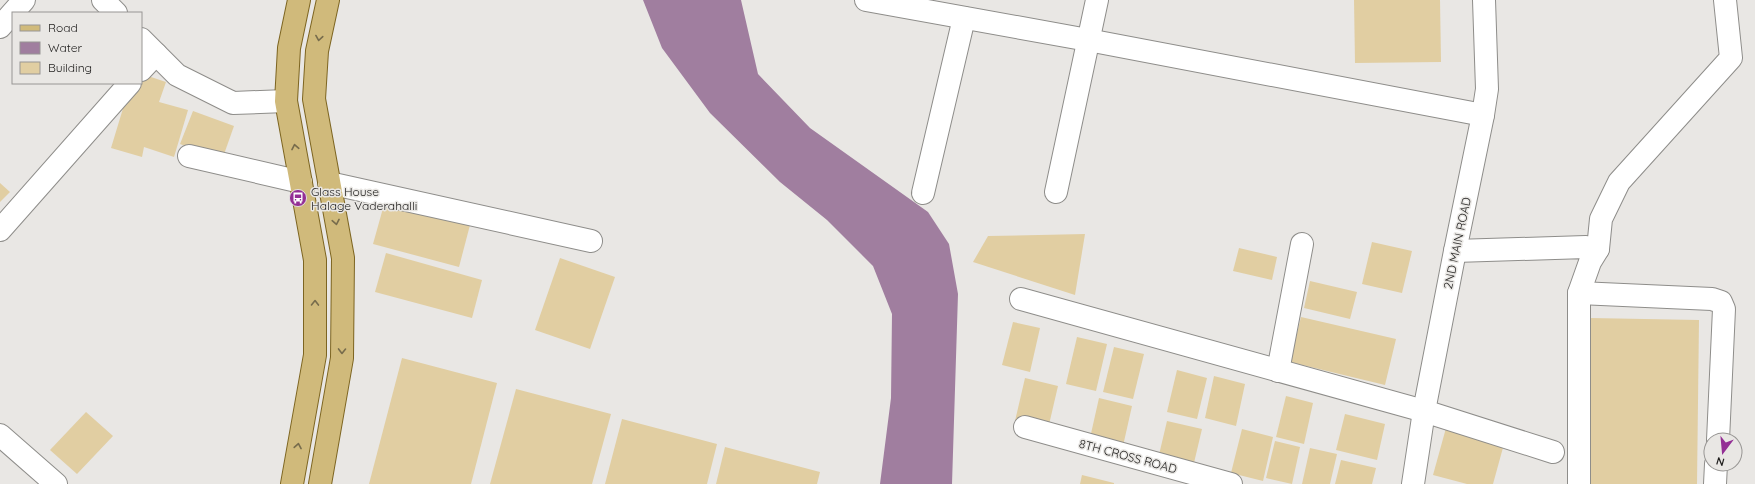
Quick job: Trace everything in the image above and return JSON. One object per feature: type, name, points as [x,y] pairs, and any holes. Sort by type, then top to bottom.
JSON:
[{"type":"main road","points":[[292,484],[314,355],[315,260],[286,101],[289,48],[299,0]]},
{"type":"main road","points":[[320,484],[342,358],[343,258],[314,99],[317,52],[328,0]]},
{"type":"street","points":[[13,12],[24,0]]},
{"type":"street","points":[[103,0],[115,12]]},
{"type":"street","points":[[866,0],[1088,40],[1484,115]]},
{"type":"street","points":[[1056,192],[1097,0]]},
{"type":"street","name":"2ND MAIN ROAD","points":[[1413,484],[1424,411],[1455,251],[1484,115],[1487,89],[1484,0]]},
{"type":"street","points":[[1579,484],[1579,293],[1590,262],[1598,249],[1601,219],[1619,182],[1731,58],[1725,0]]},
{"type":"street","points":[[0,27],[12,14]]},
{"type":"street","points":[[923,193],[964,18]]},
{"type":"street","points":[[142,67],[148,46],[177,75],[233,103],[286,101]]},
{"type":"street","points":[[0,230],[129,84]]},
{"type":"street","points":[[189,156],[301,182]]},
{"type":"street","points":[[329,183],[591,241]]},
{"type":"street","points":[[1278,371],[1302,244]]},
{"type":"street","points":[[1455,251],[1586,247],[1598,249]]},
{"type":"street","points":[[1579,293],[1712,299],[1721,302],[1724,309],[1718,432]]},
{"type":"street","points":[[1021,299],[1424,411],[1553,452]]},
{"type":"street","name":"8TH CROSS ROAD","points":[[1024,427],[1231,484]]},
{"type":"street","points":[[0,435],[56,484]]},
{"type":"street","points":[[1715,484],[1716,472]]},
{"type":"water","points":[[643,0],[741,0],[758,74],[810,128],[928,212],[949,244],[958,294],[952,484],[880,484],[891,398],[892,314],[873,266],[827,220],[780,182],[710,113],[662,48]]},
{"type":"building","points":[[1354,0],[1440,0],[1441,62],[1355,63]]},
{"type":"building","points":[[142,74],[166,82],[159,102],[188,110],[174,157],[144,147],[142,157],[111,148],[128,92],[136,94],[139,84],[142,84]]},
{"type":"building","points":[[193,111],[234,126],[222,160],[180,144]]},
{"type":"building","points":[[0,183],[10,192],[0,202]]},
{"type":"building","points":[[385,201],[470,225],[459,267],[373,244]]},
{"type":"building","points":[[1085,234],[1075,295],[973,262],[988,236]]},
{"type":"building","points":[[1372,242],[1412,251],[1402,293],[1362,284]]},
{"type":"building","points":[[1239,248],[1277,257],[1272,280],[1233,271]]},
{"type":"building","points":[[386,253],[482,280],[472,318],[375,292]]},
{"type":"building","points":[[560,258],[615,277],[590,349],[535,330]]},
{"type":"building","points":[[1310,281],[1357,292],[1350,319],[1304,308]]},
{"type":"building","points":[[1301,317],[1396,339],[1385,385],[1290,362]]},
{"type":"building","points":[[1590,318],[1699,320],[1697,484],[1589,484]]},
{"type":"building","points":[[1013,322],[1040,328],[1030,372],[1002,365]]},
{"type":"building","points":[[1077,337],[1107,344],[1096,391],[1066,384]]},
{"type":"building","points":[[1114,347],[1144,354],[1133,399],[1103,392]]},
{"type":"building","points":[[402,358],[497,383],[471,484],[369,484]]},
{"type":"building","points":[[1177,370],[1207,378],[1197,419],[1167,412]]},
{"type":"building","points":[[1214,376],[1245,384],[1236,426],[1205,418]]},
{"type":"building","points":[[1025,378],[1058,386],[1048,429],[1015,421]]},
{"type":"building","points":[[516,389],[611,414],[592,484],[490,484]]},
{"type":"building","points":[[1286,396],[1313,403],[1304,444],[1276,437]]},
{"type":"building","points":[[1099,398],[1132,406],[1123,446],[1090,438]]},
{"type":"building","points":[[86,412],[113,436],[77,474],[50,450]]},
{"type":"building","points":[[1345,414],[1385,424],[1377,460],[1336,450]]},
{"type":"building","points":[[622,419],[717,444],[707,484],[605,484]]},
{"type":"building","points":[[1167,421],[1202,429],[1193,467],[1158,459]]},
{"type":"building","points":[[1446,428],[1504,444],[1493,484],[1467,484],[1433,475]]},
{"type":"building","points":[[1242,429],[1273,437],[1263,481],[1231,473]]},
{"type":"building","points":[[1275,441],[1300,447],[1292,484],[1266,478]]},
{"type":"building","points":[[725,447],[820,472],[817,484],[716,484]]},
{"type":"building","points":[[1310,448],[1337,454],[1330,484],[1302,484]]},
{"type":"building","points":[[1341,460],[1376,468],[1372,484],[1335,484]]},
{"type":"building","points":[[1082,475],[1114,483],[1114,484],[1080,484]]},
{"type":"place","name":"Glass House Halage Vaderahalli","points":[[298,198]]}]
